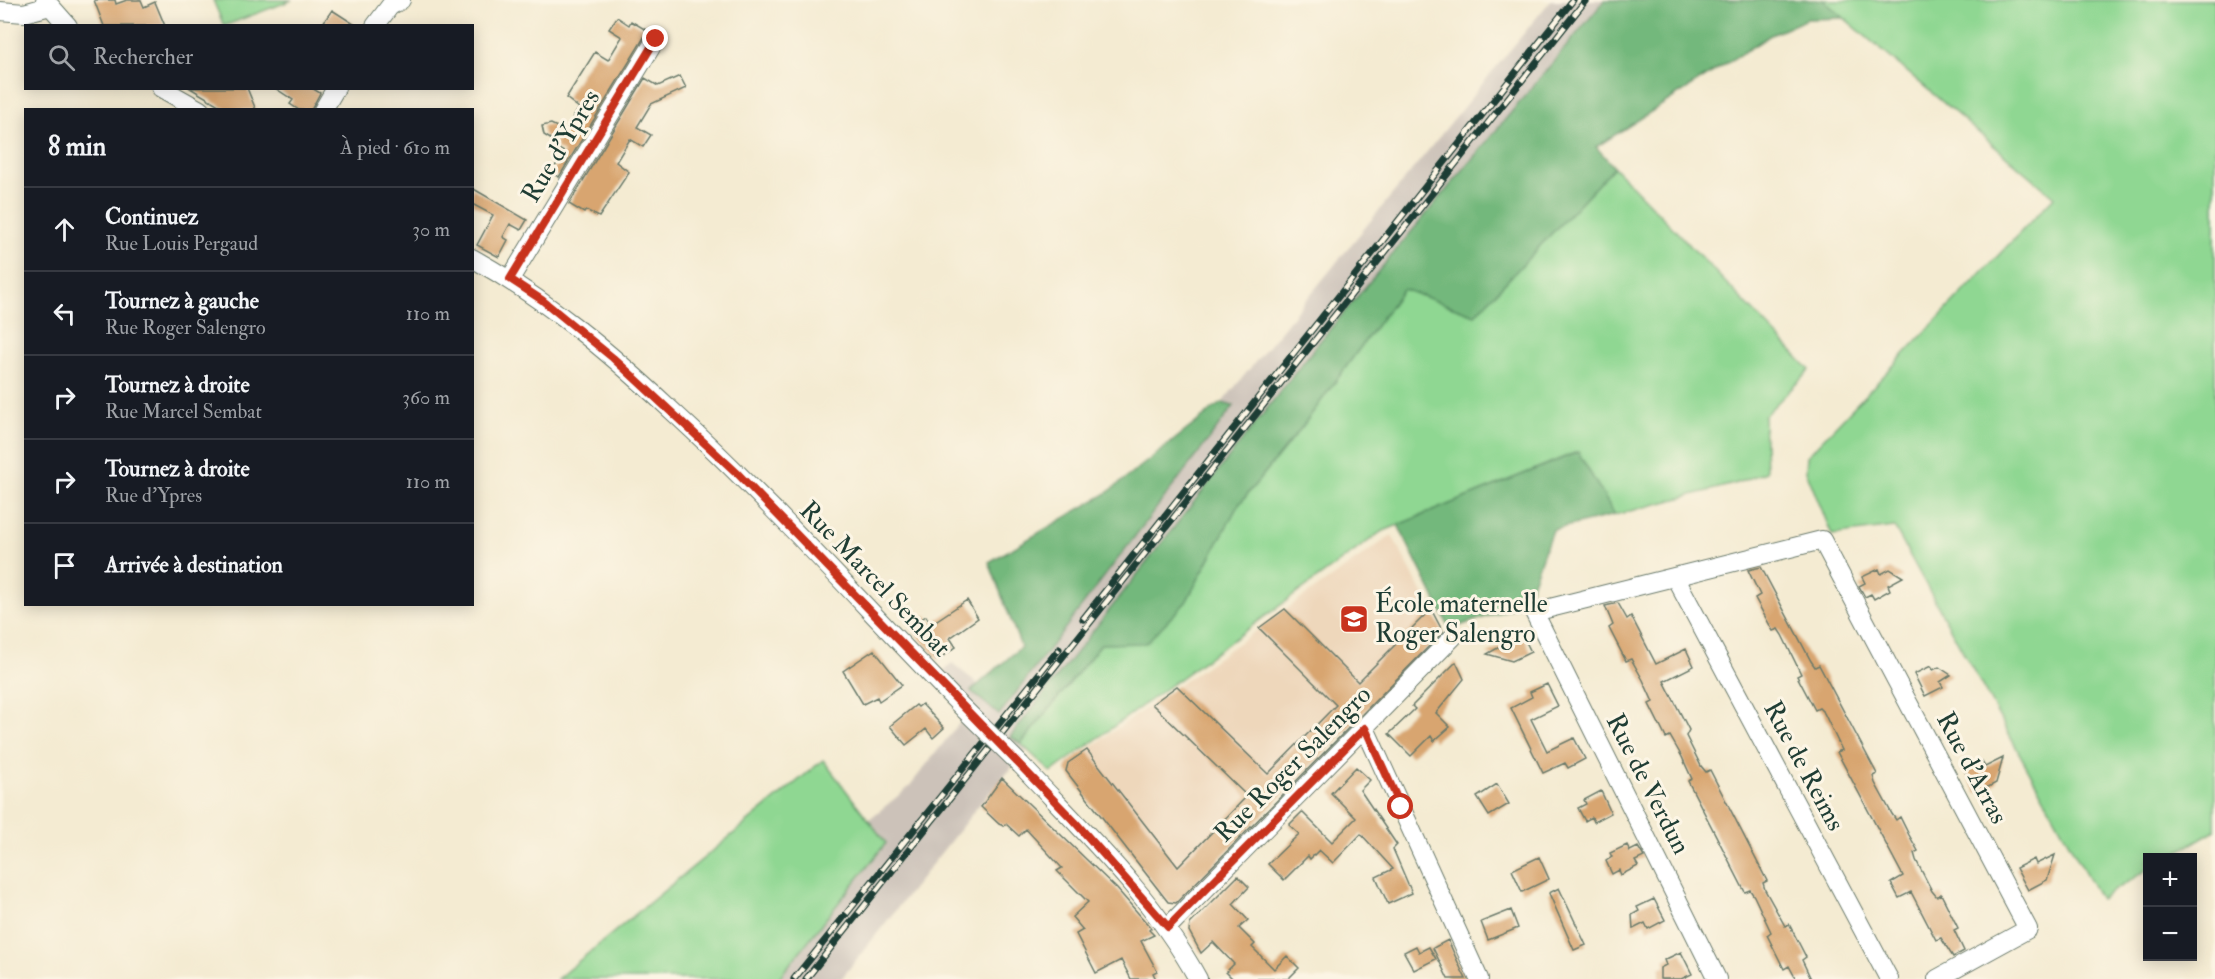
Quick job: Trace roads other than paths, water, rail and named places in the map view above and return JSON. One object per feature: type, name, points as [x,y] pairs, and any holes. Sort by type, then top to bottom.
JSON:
[{"type":"street","points":[[376,24],[390,6],[401,0]]},
{"type":"street","points":[[0,11],[24,13],[47,3],[66,24]]},
{"type":"street","name":"Rue d'Ypres","points":[[510,279],[656,39]]},
{"type":"street","points":[[165,90],[196,108]]},
{"type":"street","points":[[323,108],[335,90]]},
{"type":"street","name":"Rue Marcel Sembat","points":[[474,259],[542,300],[613,358],[697,434],[795,531],[965,710],[1021,765],[1139,892],[1168,927],[1198,979]]},
{"type":"street","name":"Rue d'Arras","points":[[1675,577],[1822,540],[2028,929],[1937,979]]},
{"type":"street","name":"Rue de Verdun","points":[[1675,577],[1534,612],[1717,979]]},
{"type":"street","name":"Rue de Reims","points":[[1675,577],[1888,979]]},
{"type":"street","name":"Rue Roger Salengro","points":[[1168,927],[1453,637]]},
{"type":"street","points":[[1365,728],[1479,979]]},
{"type":"railway","points":[[1083,619],[1573,0]]},
{"type":"railway","points":[[806,979],[1586,0]]},
{"type":"railway","points":[[794,979],[1059,649]]},
{"type":"place","name":"École maternelle Roger Salengro","points":[[1354,619]]}]
